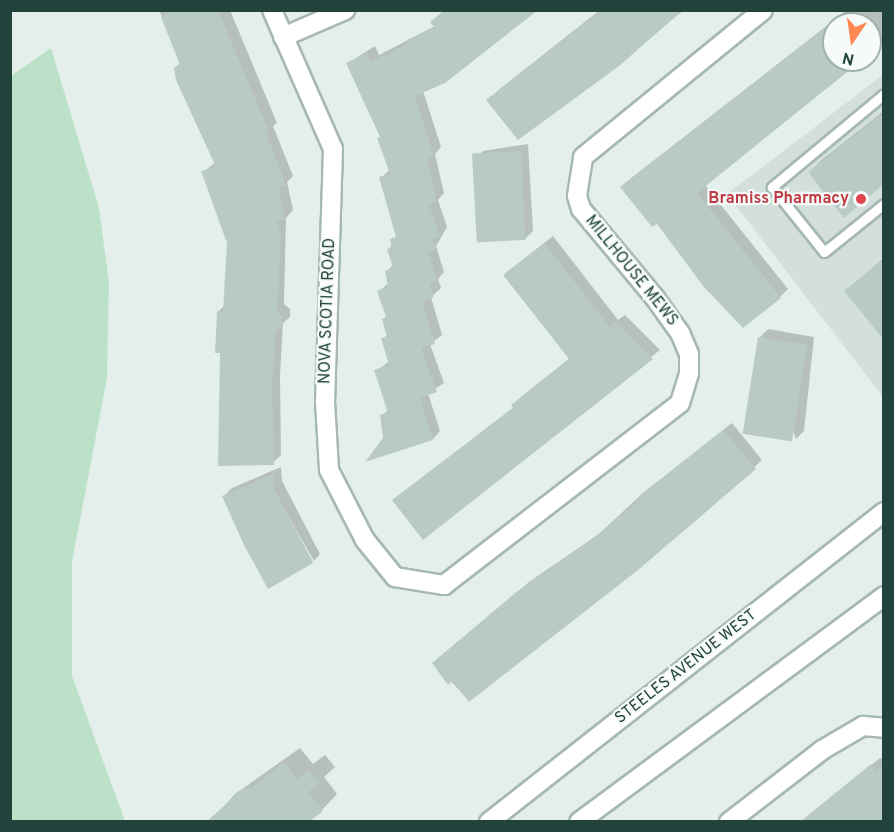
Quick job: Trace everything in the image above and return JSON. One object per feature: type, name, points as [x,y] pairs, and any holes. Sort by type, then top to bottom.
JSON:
[{"type":"street","name":"NOVA SCOTIA ROAD","points":[[272,10],[333,150],[325,402],[329,470],[365,540],[394,577],[421,584]]},
{"type":"street","points":[[283,37],[345,10]]},
{"type":"street","name":"MILLHOUSE MEWS","points":[[421,584],[444,585],[680,402],[689,373],[689,354],[680,333],[655,298],[581,209],[577,196],[583,157],[764,10]]},
{"type":"street","name":"STEELES AVENUE WEST","points":[[489,822],[884,512]]},
{"type":"street","points":[[579,822],[884,596]]},
{"type":"street","points":[[729,822],[822,750],[863,726],[884,728]]},
{"type":"lane","points":[[883,205],[824,252],[772,187],[884,94]]},
{"type":"shaded area","points":[[883,75],[883,397],[727,194]]},
{"type":"green space","points":[[51,48],[99,208],[109,282],[107,378],[72,562],[72,676],[125,821],[11,821],[11,76]]},
{"type":"building","points":[[176,10],[218,10],[269,132],[266,133],[286,185],[279,187],[285,220],[277,222],[281,236],[277,312],[283,317],[283,326],[276,331],[272,384],[274,465],[218,466],[220,353],[215,353],[217,311],[223,312],[227,243],[201,171],[216,167],[176,80],[174,68],[180,65],[161,17]]},
{"type":"building","points":[[445,10],[538,10],[445,83],[415,96],[434,157],[427,159],[437,202],[429,205],[440,236],[432,239],[436,249],[428,252],[437,281],[429,284],[434,297],[422,301],[435,344],[421,348],[437,392],[420,398],[433,440],[365,462],[383,438],[380,415],[388,413],[374,370],[389,365],[381,338],[387,337],[382,319],[386,317],[377,291],[388,287],[385,271],[393,268],[387,249],[392,248],[390,239],[396,237],[379,177],[390,174],[377,138],[380,137],[346,63],[367,53],[371,62],[408,44],[407,40],[435,28],[430,22]]},
{"type":"building","points":[[602,10],[683,10],[619,66],[518,140],[486,100]]},
{"type":"building","points":[[822,30],[822,72],[847,72],[697,193],[781,298],[743,328],[704,287],[657,224],[652,227],[620,187]]},
{"type":"building","points":[[884,112],[884,184],[844,218],[808,172]]},
{"type":"building","points":[[521,151],[526,240],[477,242],[472,154]]},
{"type":"building","points":[[544,243],[610,327],[616,321],[653,359],[423,540],[392,500],[513,408],[511,405],[569,359],[503,275]]},
{"type":"building","points":[[884,259],[884,340],[844,291]]},
{"type":"building","points":[[758,337],[807,345],[792,442],[743,434]]},
{"type":"building","points":[[723,430],[756,469],[638,570],[469,702],[452,681],[448,685],[432,663],[519,590],[589,542],[636,503],[634,501]]},
{"type":"building","points":[[274,474],[274,489],[313,563],[268,589],[244,545],[222,496]]},
{"type":"building","points":[[284,762],[297,779],[309,769],[320,784],[308,792],[323,811],[309,822],[206,822],[244,788],[251,788]]},
{"type":"building","points":[[871,764],[876,771],[884,764],[884,822],[800,822]]},
{"type":"place","name":"Bramiss Pharmacy","points":[[861,199]]}]
